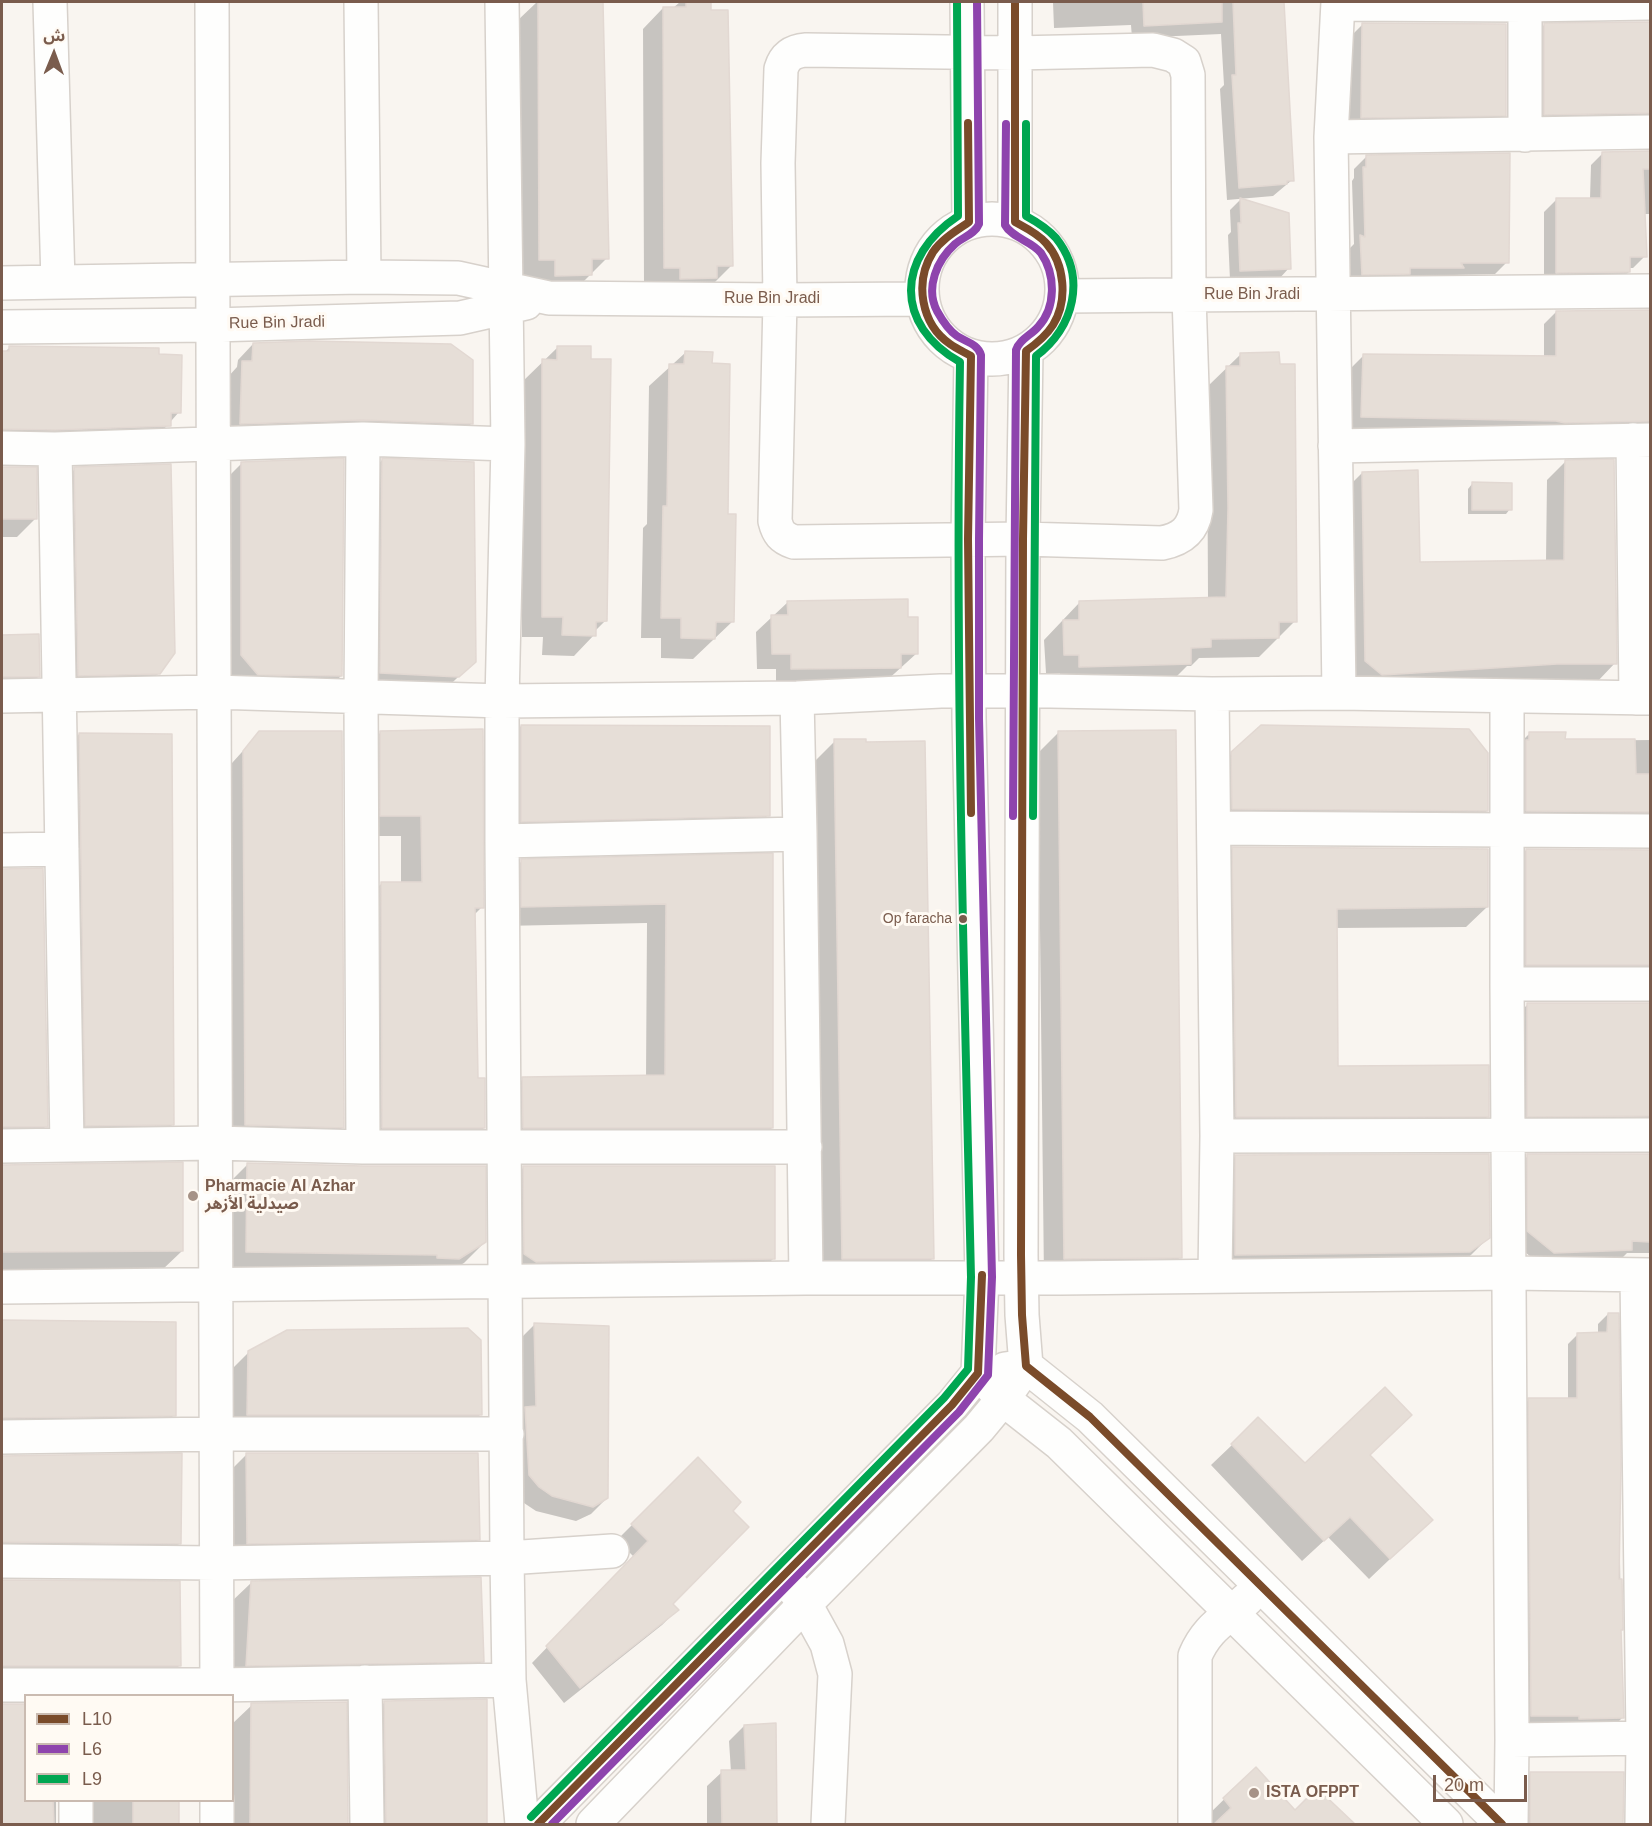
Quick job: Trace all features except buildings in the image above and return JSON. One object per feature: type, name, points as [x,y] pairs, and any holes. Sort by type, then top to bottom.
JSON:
[{"type":"street","points":[[50,2],[58,282]]},
{"type":"street","points":[[212,2],[218,1690]]},
{"type":"street","points":[[361,2],[364,277]]},
{"type":"street","points":[[502,2],[508,444],[502,701],[507,1558],[509,1680],[522,1824]]},
{"type":"street","points":[[967,2],[969,222]]},
{"type":"street","points":[[1015,2],[1015,222]]},
{"type":"street","points":[[1339,693],[1331,137],[1338,3],[1650,3]]},
{"type":"street","points":[[1525,3],[1525,135]]},
{"type":"street","points":[[806,50],[1015,53],[1153,50],[1173,55],[1184,62],[1188,75],[1195,520],[1190,529],[1181,537],[1162,543],[1023,539],[794,542],[783,538],[777,531],[775,521],[780,300],[778,163],[780,69],[783,61],[791,54],[806,50]]},
{"type":"street","points":[[1331,137],[1650,132]]},
{"type":"street","points":[[993,218],[1015,222],[1040,237],[1053,252],[1060,270],[1063,296],[1057,317],[1050,330],[1026,351],[1012,357],[994,360],[971,356],[956,350],[940,336],[928,319],[922,299],[924,273],[934,249],[953,230],[969,222],[993,218]]},
{"type":"street","name":"Rue Bin Jradi","points":[[2,282],[213,281],[364,277],[458,278],[505,298],[922,299]]},
{"type":"street","name":"Rue Bin Jradi","points":[[1063,296],[1650,291]]},
{"type":"street","name":"Rue Bin Jradi","points":[[2,327],[213,325],[460,318],[505,298]]},
{"type":"street","points":[[593,1824],[979,1428],[1026,1366],[1022,1277],[1023,539],[1026,351]]},
{"type":"street","points":[[538,1824],[952,1405],[978,1373],[982,1277],[969,691],[968,539],[971,356]]},
{"type":"street","points":[[2,448],[55,449],[363,439],[508,444]]},
{"type":"street","points":[[363,439],[361,698],[363,1147]]},
{"type":"street","points":[[2,696],[214,692],[502,701],[796,698],[1024,691],[1643,698],[1642,440],[1335,446]]},
{"type":"street","points":[[55,449],[67,1145]]},
{"type":"street","points":[[1212,694],[1217,1136],[1215,1276]]},
{"type":"street","points":[[1507,697],[1511,1824]]},
{"type":"street","points":[[796,698],[806,1278]]},
{"type":"street","points":[[1215,828],[1650,831]]},
{"type":"street","points":[[502,841],[800,834]]},
{"type":"street","points":[[2,850],[62,849]]},
{"type":"street","points":[[1507,984],[1650,984]]},
{"type":"street","points":[[1217,1136],[1650,1135]]},
{"type":"street","points":[[2,1146],[215,1143],[363,1147],[805,1148]]},
{"type":"street","points":[[2,1287],[806,1278],[1510,1273],[1644,1275],[1647,1738],[1642,1824]]},
{"type":"street","points":[[978,1373],[1026,1366],[1090,1417],[1502,1824]]},
{"type":"street","points":[[978,1373],[1003,1399],[1059,1443],[1446,1824]]},
{"type":"street","points":[[2,1437],[507,1434]]},
{"type":"street","points":[[2,1561],[217,1563],[507,1558],[612,1551]]},
{"type":"street","points":[[783,1576],[806,1604],[827,1644],[835,1674],[828,1824]]},
{"type":"street","points":[[1195,1824],[1195,1656],[1202,1641],[1213,1627],[1261,1587]]},
{"type":"street","points":[[2,1684],[76,1690],[218,1690],[365,1682],[509,1680]]},
{"type":"street","points":[[365,1682],[367,1824]]},
{"type":"street","points":[[1512,1740],[1647,1738]]},
{"type":"street","points":[[76,1802],[76,1824]]},
{"type":"street","points":[[218,1802],[218,1824]]},
{"type":"transit line","name":"L9","points":[[531,1817],[944,1398],[968,1369],[971,1277],[959,705],[960,362],[938,347],[923,329],[914,310],[911,290],[914,270],[923,251],[938,233],[958,216],[957,2]]},
{"type":"transit line","name":"L6","points":[[552,1824],[959,1412],[988,1375],[992,1277],[979,718],[981,355],[974,346],[957,336],[946,325],[937,311],[932,293],[935,275],[943,258],[955,244],[972,233],[979,224],[977,2]]},
{"type":"transit line","name":"L10","points":[[1015,2],[1015,222],[1039,236],[1046,243],[1057,261],[1062,283],[1061,305],[1053,325],[1041,340],[1026,351],[1023,539],[1021,1255],[1026,1366],[1090,1417],[1502,1824]]},
{"type":"transit line","name":"L10","points":[[968,123],[969,222],[945,239],[933,252],[927,264],[922,289],[927,314],[940,336],[971,356],[968,539],[971,813]]},
{"type":"transit line","name":"L6","points":[[1006,124],[1005,225],[1012,233],[1033,245],[1041,253],[1049,271],[1052,291],[1044,319],[1016,350],[1013,816]]},
{"type":"transit line","name":"L9","points":[[1026,124],[1026,216],[1056,238],[1066,253],[1073,285],[1072,301],[1060,331],[1036,356],[1033,816]]},
{"type":"transit line","name":"L10","points":[[538,1824],[952,1405],[978,1373],[982,1275]]},
{"type":"place","name":"Op faracha","points":[[963,919]]},
{"type":"place","name":"Pharmacie Al Azhar صيدلية الأزهر","points":[[193,1196]]},
{"type":"place","name":"ISTA OFPPT","points":[[1254,1793]]}]
